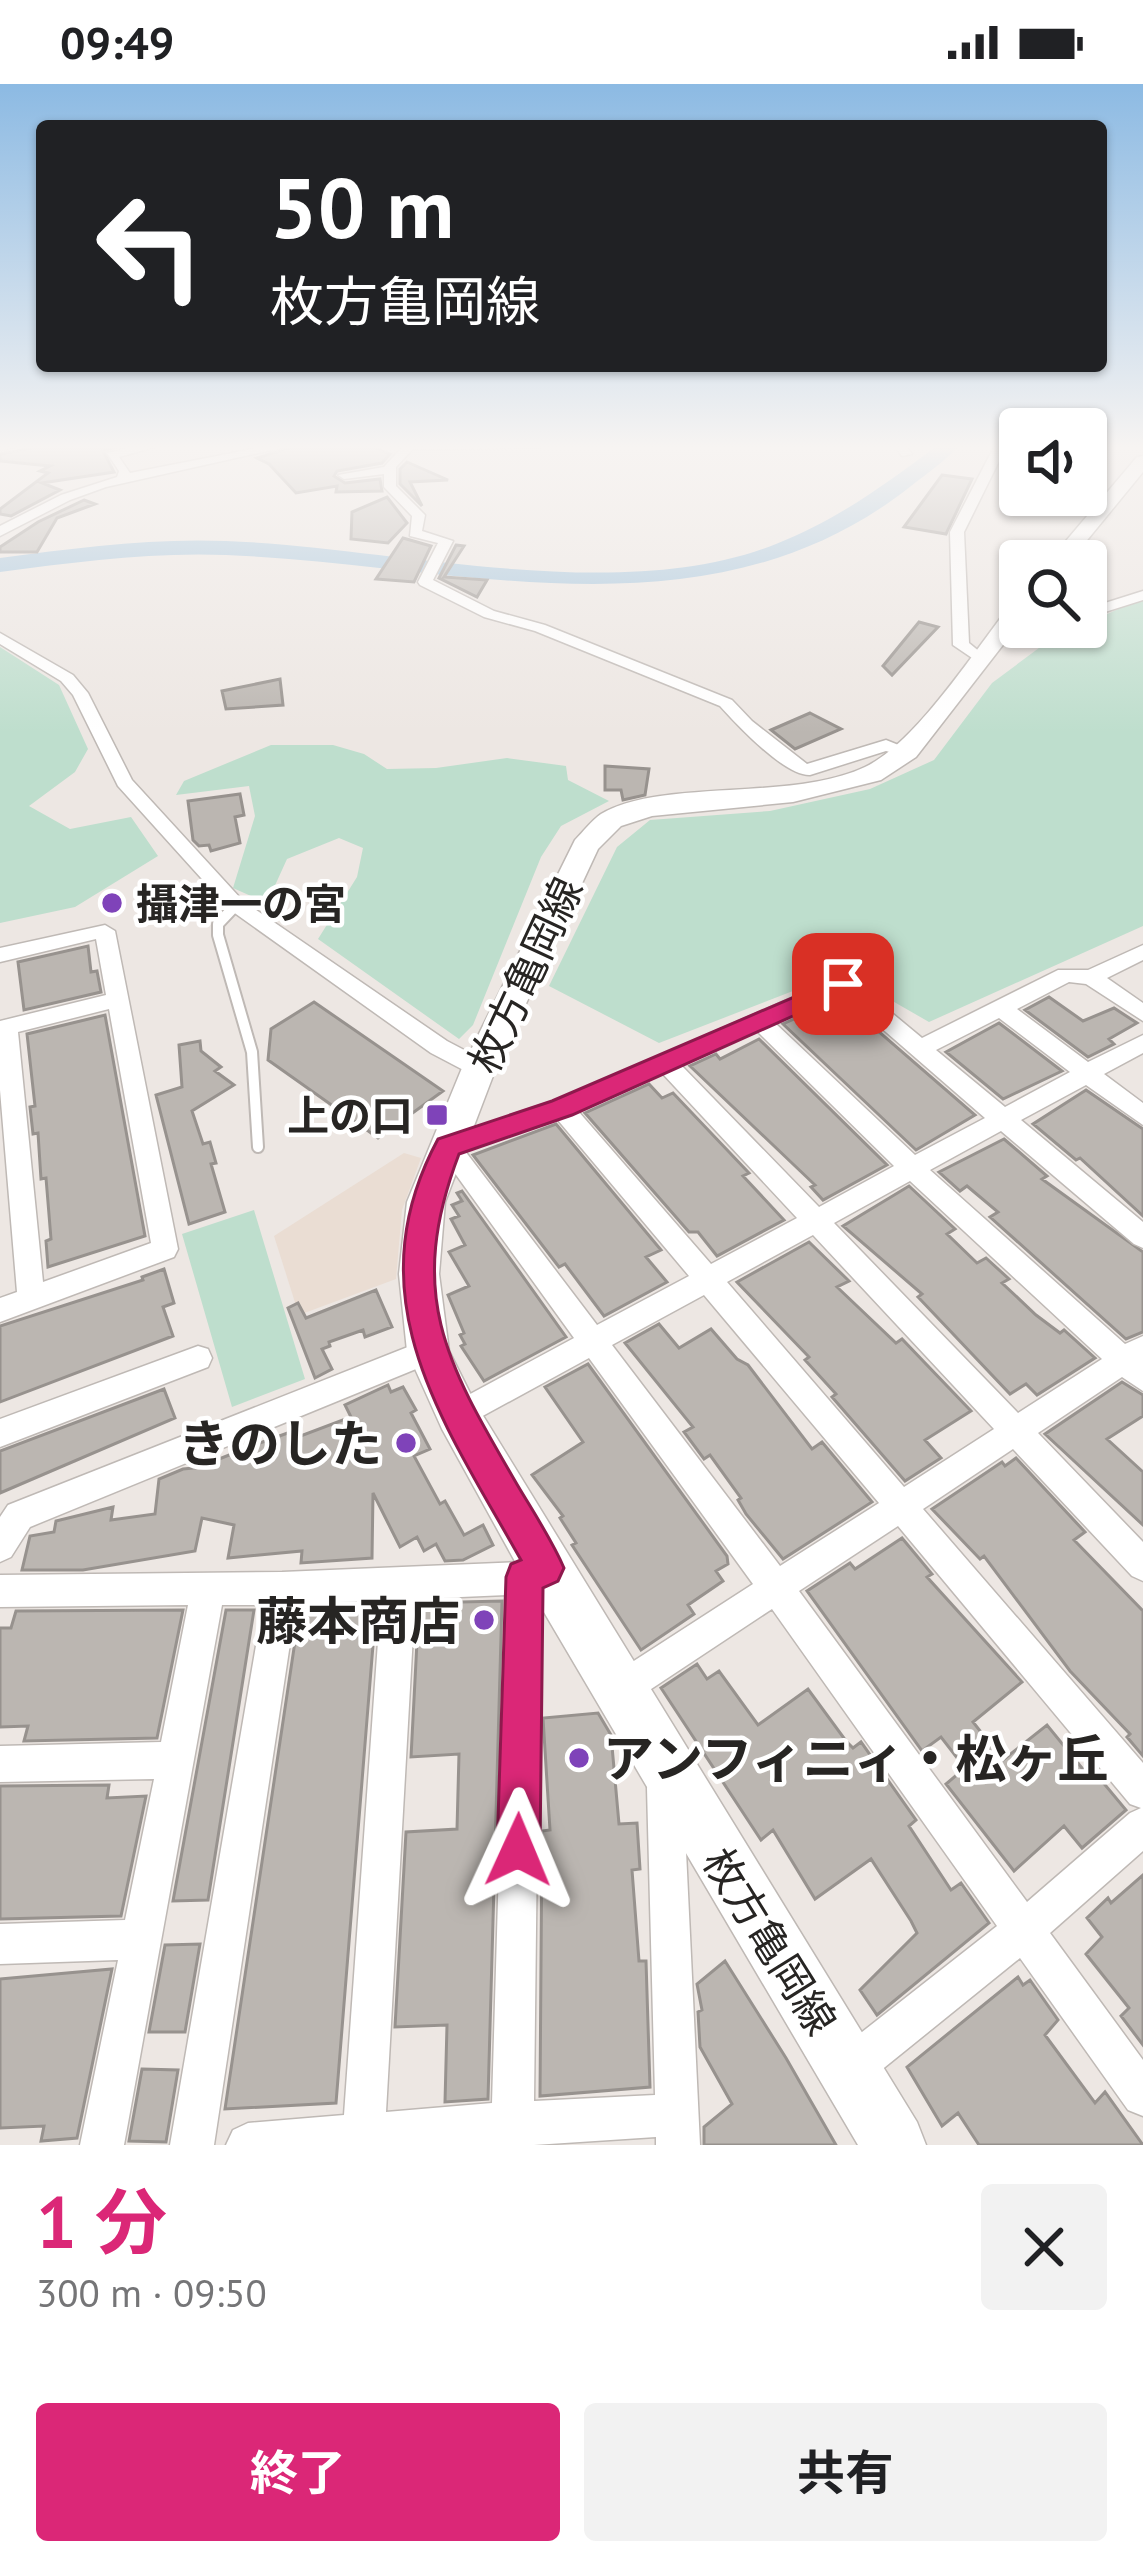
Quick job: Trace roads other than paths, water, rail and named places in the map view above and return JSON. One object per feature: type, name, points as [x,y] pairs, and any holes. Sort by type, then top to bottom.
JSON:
[{"type":"main road","name":"枚方亀岡線","points":[[894,2145],[621,1690],[535,1573],[428,1351],[418,1274],[426,1202],[479,1068],[586,846],[611,820],[649,808],[793,794],[872,774],[907,752],[999,632]]},
{"type":"street","points":[[446,541],[425,574],[425,582],[490,614],[540,628],[726,703],[804,771],[886,745],[907,752]]},
{"type":"street","points":[[957,541],[961,645],[986,647],[999,642]]},
{"type":"street","points":[[1107,607],[1143,595]]},
{"type":"street","points":[[0,638],[67,678],[80,693],[124,782],[236,905],[439,1047],[479,1068]]},
{"type":"street","points":[[0,955],[105,931],[165,1249],[0,1310]]},
{"type":"street","points":[[920,1049],[1066,975],[1091,977],[1143,952]]},
{"type":"street","points":[[1091,977],[1143,1014]]},
{"type":"street","points":[[1143,1237],[843,984],[562,1108],[448,1147],[775,1586],[1143,2095]]},
{"type":"street","points":[[31,1299],[6,1112],[3,1028],[120,999]]},
{"type":"street","points":[[1002,1009],[1143,1116]]},
{"type":"street","points":[[621,1690],[775,1586],[1137,1362],[914,1169],[760,1021]]},
{"type":"street","points":[[458,1415],[1090,1076],[1143,1043]]},
{"type":"street","points":[[666,1064],[1143,1565]]},
{"type":"street","points":[[562,1108],[1143,1791]]},
{"type":"street","points":[[0,1546],[10,1518],[428,1351]]},
{"type":"street","points":[[0,1433],[198,1358]]},
{"type":"street","points":[[0,1591],[399,1585],[535,1573],[512,2134]]},
{"type":"street","points":[[363,2139],[399,1585]]},
{"type":"street","points":[[192,2145],[283,1588]]},
{"type":"street","points":[[102,2145],[208,1590]]},
{"type":"street","points":[[0,1764],[176,1760]]},
{"type":"street","points":[[248,2145],[677,2130],[664,1768]]},
{"type":"street","points":[[849,2069],[1023,1931],[1143,1826]]},
{"type":"street","points":[[0,1944],[141,1939]]},
{"type":"lane","points":[[236,905],[218,924],[218,935],[252,1052],[259,1147]]},
{"type":"waterway","points":[[0,565],[200,547],[606,579],[695,572],[782,551],[802,541]]},
{"type":"place","name":"攝津一の宮","points":[[112,903]]},
{"type":"place","name":"上の口","points":[[437,1115]]},
{"type":"place","name":"きのした","points":[[406,1443]]},
{"type":"place","name":"藤本商店","points":[[484,1620]]},
{"type":"place","name":"アンフィニィ・松ヶ丘","points":[[579,1758]]}]
